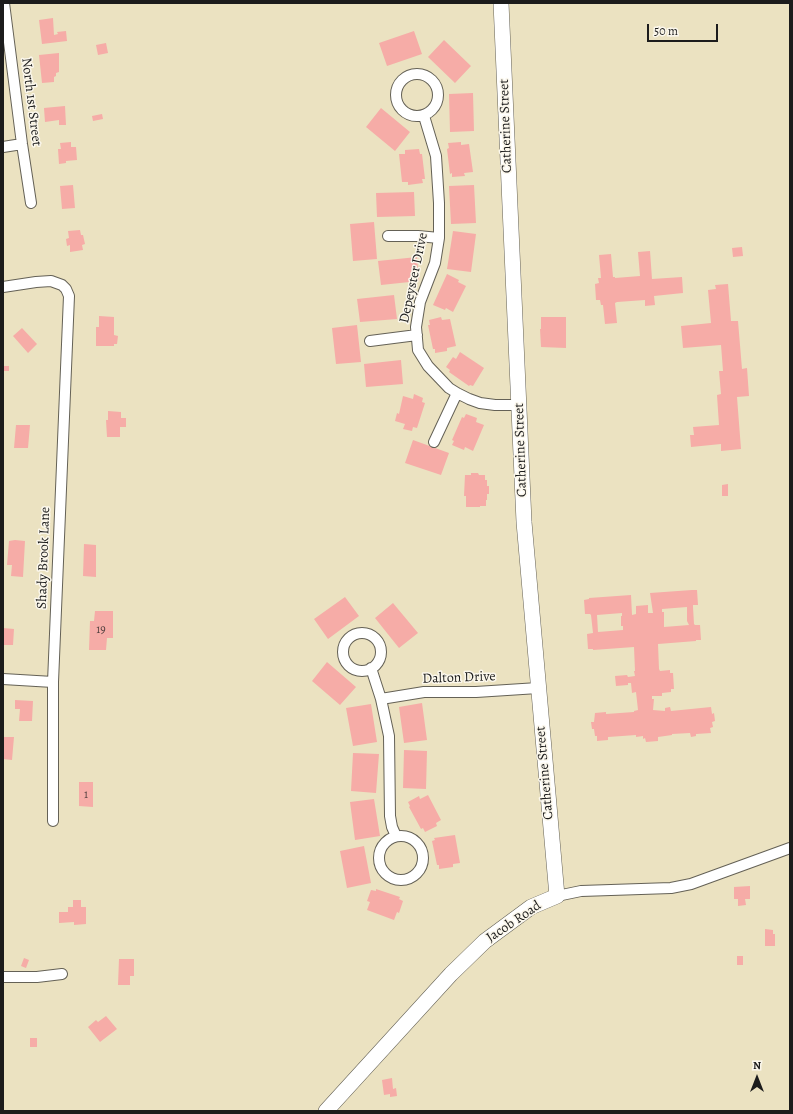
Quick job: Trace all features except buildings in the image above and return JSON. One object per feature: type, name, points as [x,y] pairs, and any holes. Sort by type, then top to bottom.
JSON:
[{"type":"street","name":"North 1st Street","points":[[4,3],[31,203]]},
{"type":"street","name":"Catherine Street","points":[[501,3],[524,522],[557,896]]},
{"type":"street","points":[[419,74],[427,76],[434,81],[438,88],[439,97],[437,105],[432,112],[424,116],[416,117],[408,115],[401,110],[397,102],[396,94],[398,86],[403,79],[410,75],[419,74]]},
{"type":"street","name":"Depeyster Drive","points":[[424,116],[436,156],[439,203],[439,238],[435,263],[420,302],[416,327],[418,350],[428,366],[449,388],[457,394],[480,403],[495,405],[519,405]]},
{"type":"street","points":[[3,147],[22,144]]},
{"type":"street","points":[[388,236],[439,238]]},
{"type":"street","name":"Shady Brook Lane","points":[[3,287],[51,281],[62,285],[69,296],[53,682],[53,821]]},
{"type":"street","points":[[370,341],[417,335]]},
{"type":"street","points":[[434,442],[457,394]]},
{"type":"street","points":[[371,668],[381,699],[388,736],[390,816],[396,836]]},
{"type":"street","points":[[3,679],[53,682]]},
{"type":"street","name":"Dalton Drive","points":[[381,699],[424,692],[476,692],[538,688]]},
{"type":"street","points":[[396,836],[405,836],[413,839],[419,845],[422,853],[422,862],[419,870],[413,876],[405,879],[396,879],[388,876],[382,870],[379,862],[379,854],[382,846],[388,840],[396,836]]},
{"type":"street","name":"Jacob Road","points":[[326,1111],[451,974],[485,941],[531,907],[557,896],[582,891],[671,888],[691,884],[790,848]]},
{"type":"street","points":[[3,977],[37,977],[62,974]]}]
